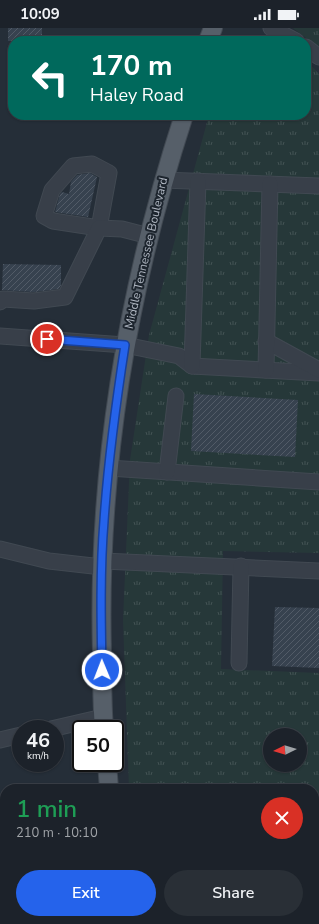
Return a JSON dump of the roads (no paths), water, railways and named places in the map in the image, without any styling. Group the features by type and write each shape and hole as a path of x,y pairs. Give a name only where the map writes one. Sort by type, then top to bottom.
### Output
{"main road":[{"name":"Middle Tennessee Boulevard","path":"104,720 101,607 104,521 109,468 125,345 163,180 182,120"},
{"path":"108,772 109,784"}],"street":[{"path":"271,28 286,36"},
{"path":"311,51 319,57"},
{"path":"0,302 3,300 34,301 65,297 99,228 108,173 92,164 73,166 52,190 44,216 53,221 99,228 122,229 149,236"},
{"path":"163,180 319,186"},
{"path":"192,366 198,181"},
{"path":"266,370 270,184"},
{"path":"0,336 125,345 179,356 192,366 319,371"},
{"path":"266,341 319,371"},
{"path":"167,472 176,396"},
{"path":"109,468 319,482"},
{"path":"0,549 49,560 102,564 241,566 319,571"},
{"path":"239,663 241,566"},
{"path":"0,740 12,737"}]}
